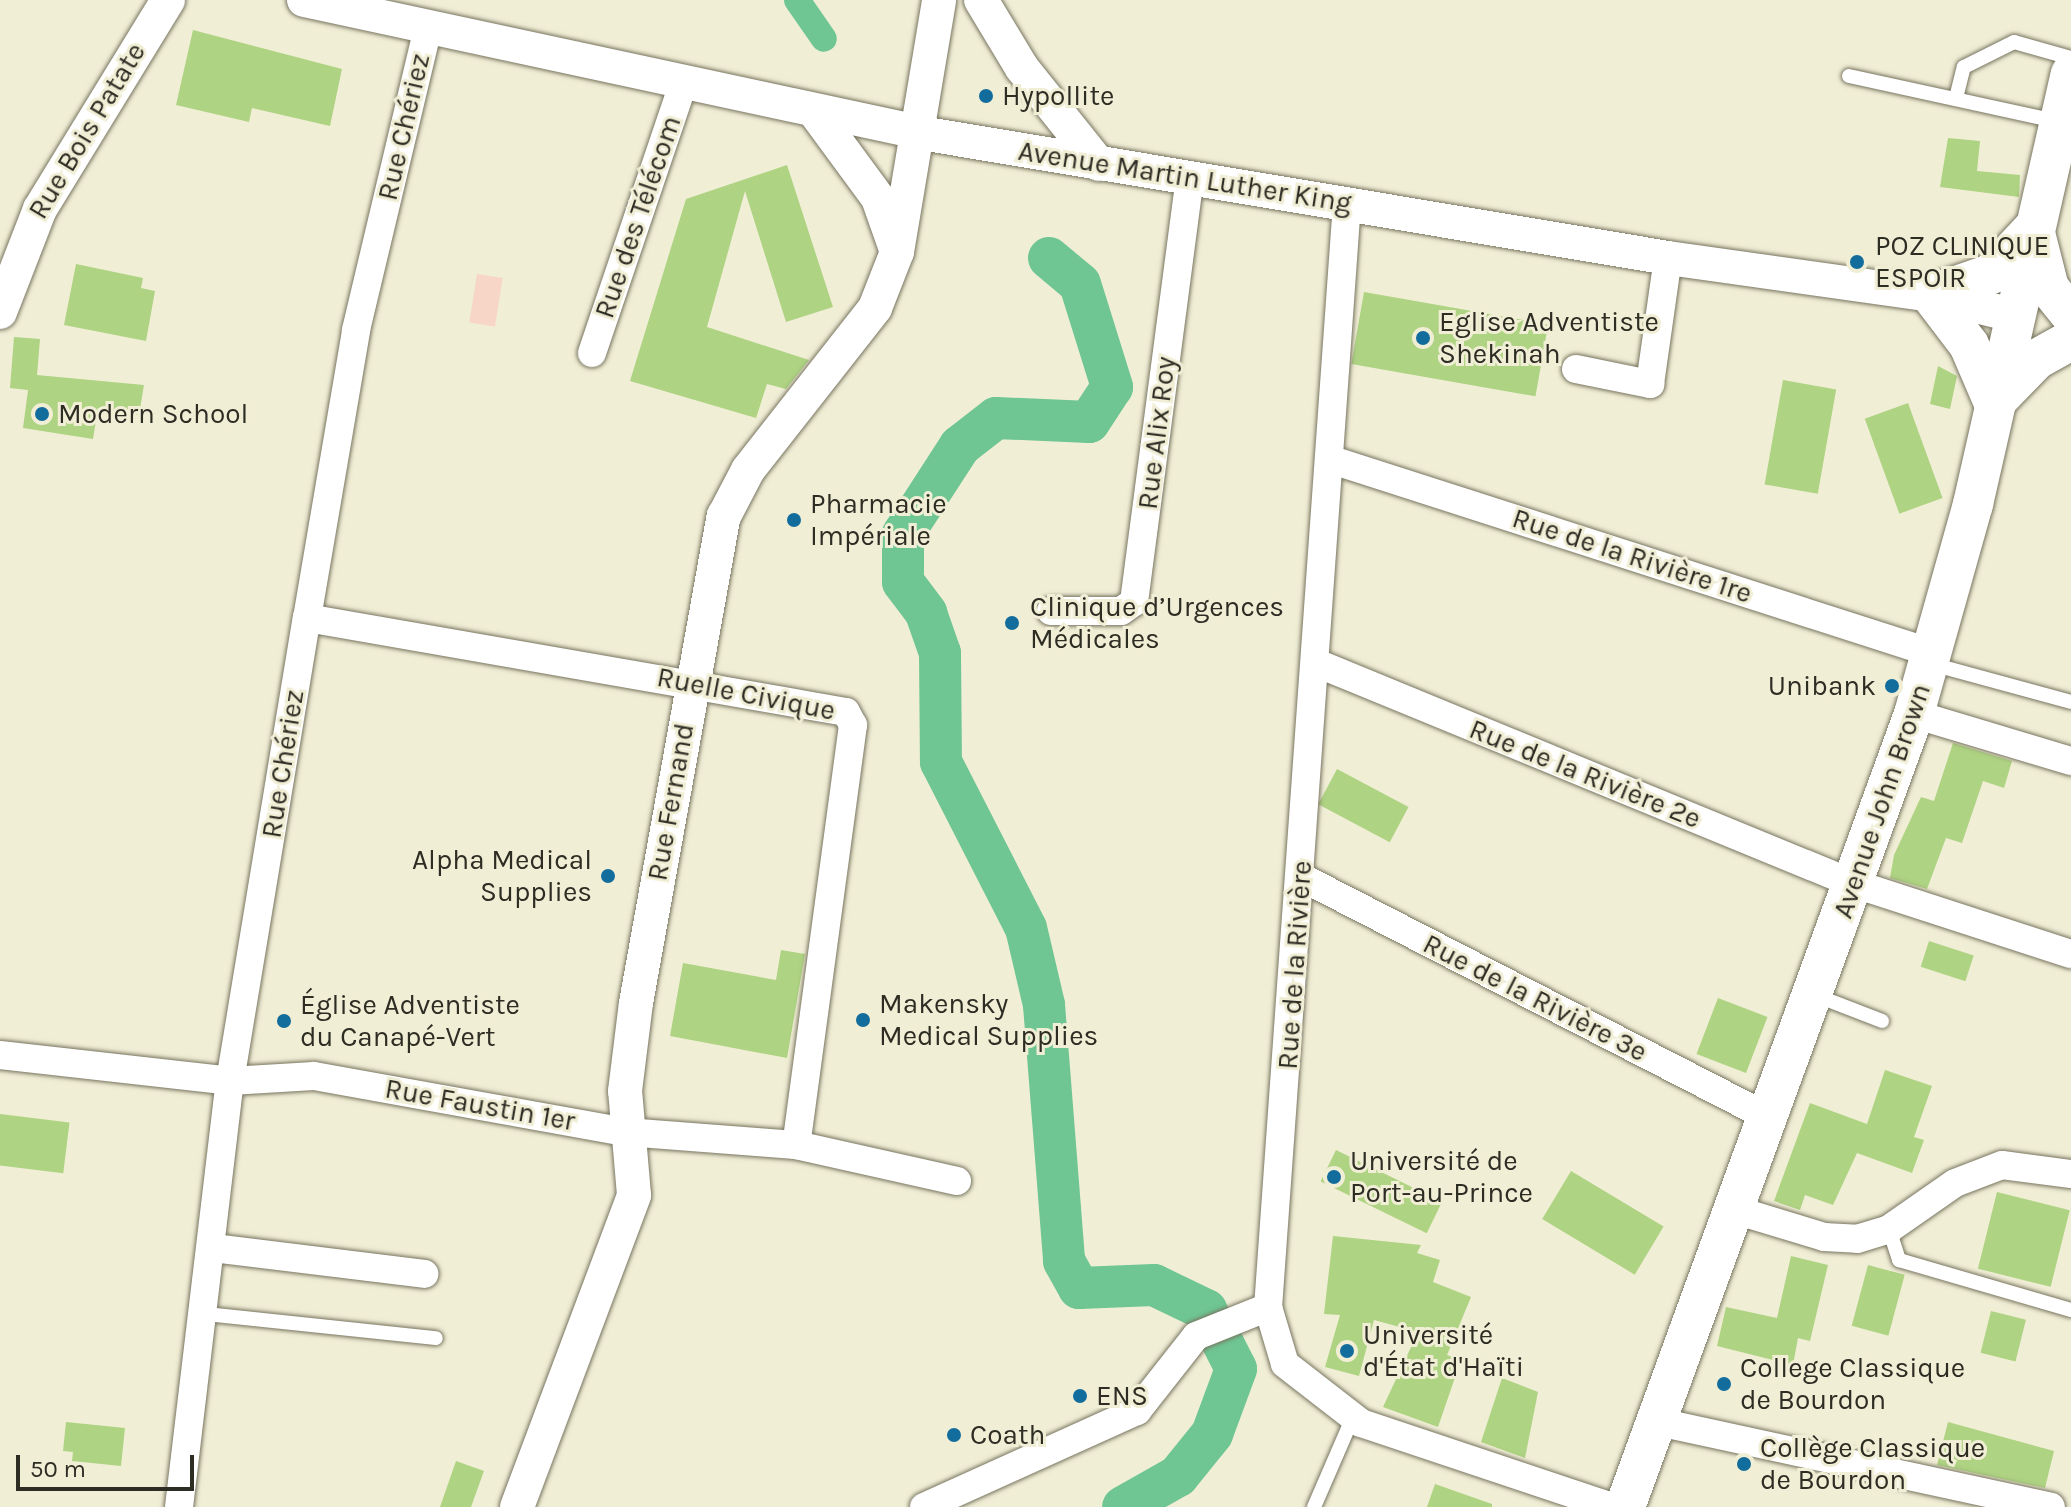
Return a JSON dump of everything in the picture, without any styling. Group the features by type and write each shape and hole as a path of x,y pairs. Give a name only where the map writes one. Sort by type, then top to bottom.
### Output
{"main road":[{"name":"Avenue John Brown","path":"1625,1507 1732,1209 1770,1118 1914,714 1931,658 1994,403 2071,74"},
{"path":"2035,227 1991,274 1931,295 1969,345 1994,403 2037,359 2071,340"},
{"path":"2035,227 2049,288 2071,315"},
{"name":"Avenue Martin Luther King","path":"2013,315 2071,327"}],"street":[{"name":"Rue Bois Patate","path":"0,312 40,209 168,0"},
{"name":"Avenue Martin Luther King","path":"304,0 342,4 428,27 919,132 1668,258 1931,295 2013,315"},
{"name":"Rue Fernand","path":"517,1507 634,1195 636,1163 626,1132 636,1003 691,681 724,516 748,470 875,308 897,252 939,0"},
{"path":"981,0 1022,68 1099,164"},
{"name":"Rue Chériez","path":"179,1507 206,1314 230,1081 307,618 356,330 428,27"},
{"name":"Rue des Télécom","path":"592,353 684,81"},
{"path":"814,111 878,198 897,252"},
{"name":"Rue Alix Roy","path":"1051,611 1121,611 1134,602 1190,178"},
{"name":"Rue de la Rivière","path":"1347,203 1319,664 1268,1307 1285,1364 1353,1417 1612,1507"},
{"path":"1576,369 1650,384 1668,258"},
{"name":"Rue de la Rivière 1re","path":"1332,460 1931,658"},
{"name":"Ruelle Civique","path":"307,618 691,681 846,712 853,725 796,1145"},
{"name":"Rue de la Rivière 2e","path":"1319,664 1852,883 2071,954"},
{"path":"1914,714 2071,761"},
{"name":"Rue de la Rivière 3e","path":"1301,877 1770,1118"},
{"name":"Rue Faustin 1er","path":"0,1055 230,1081 314,1076 626,1132 796,1145 957,1181"},
{"path":"1732,1209 1824,1237 1857,1239 1889,1229 1955,1183 2002,1165 2071,1174"},
{"path":"213,1248 424,1274"},
{"path":"924,1507 1137,1411 1196,1336 1224,1322 1268,1307"},
{"path":"1654,1421 2051,1507"}],"lane":[{"path":"1956,98 1964,67 2014,42 2071,58"},
{"path":"1849,76 2059,122"},
{"path":"1931,658 2071,702"},
{"path":"1814,995 1882,1021"},
{"path":"1889,1229 1899,1260 2071,1310"},
{"path":"206,1314 436,1338"},
{"path":"1314,1507 1353,1417"}],"shaded area":[{"path":"477,274 503,278 495,326 469,322"}],"building":[{"path":"193,30 342,69 330,126 252,108 249,122 176,105"},
{"path":"1948,138 1980,141 1977,171 2020,175 2019,197 1940,187"},
{"path":"787,165 833,307 786,322 745,191 707,327 809,360 786,389 767,384 756,418 630,381 686,199"},
{"path":"76,264 143,278 141,288 155,291 146,341 64,325"},
{"path":"1364,292 1548,324 1535,396 1351,364"},
{"path":"14,337 40,339 37,375 144,385 139,415 98,408 93,439 23,428 28,390 10,388"},
{"path":"1938,366 1957,376 1950,409 1930,404"},
{"path":"1783,380 1836,389 1818,494 1765,484"},
{"path":"1908,403 1943,498 1899,514 1865,419"},
{"path":"1953,743 2012,761 2004,788 1983,781 1962,843 1946,838 1927,889 1890,878 1894,855 1921,797 1934,801"},
{"path":"1337,769 1409,807 1390,842 1318,804"},
{"path":"1929,941 1974,956 1965,981 1921,967"},
{"path":"781,950 805,954 787,1058 670,1036 683,963 776,980"},
{"path":"1718,998 1767,1017 1746,1073 1696,1054"},
{"path":"1885,1070 1932,1086 1914,1137 1924,1140 1912,1173 1857,1153 1833,1205 1805,1195 1800,1210 1774,1201 1810,1103 1867,1124"},
{"path":"0,1114 69,1123 63,1173 0,1165"},
{"path":"1336,1150 1442,1202 1427,1233 1321,1181"},
{"path":"1571,1171 1664,1227 1635,1275 1542,1219"},
{"path":"1997,1192 2070,1210 2051,1287 1978,1269"},
{"path":"1333,1236 1421,1245 1417,1253 1440,1260 1433,1282 1471,1297 1447,1355 1461,1360 1438,1427 1383,1407 1418,1332 1374,1320 1359,1376 1325,1367 1340,1315 1324,1314"},
{"path":"1791,1256 1828,1265 1810,1341 1798,1338 1793,1365 1717,1346 1726,1307 1777,1318"},
{"path":"1868,1265 1905,1275 1888,1336 1852,1326"},
{"path":"1991,1311 2026,1320 2016,1361 1981,1353"},
{"path":"1502,1378 1538,1392 1525,1458 1481,1442"},
{"path":"66,1422 125,1428 121,1466 72,1461 73,1452 63,1451"},
{"path":"1948,1422 2054,1451 2045,1488 1937,1465"},
{"path":"456,1461 484,1471 471,1507 440,1507"},
{"path":"1435,1484 1492,1504 1492,1507 1427,1507"}],"waterway":[{"path":"797,0 824,39"},
{"path":"1049,258 1080,284 1112,387 1089,422 996,418 960,446 903,534 903,582 926,613 940,653 941,762 1026,928 1044,1005 1064,1261 1079,1288 1154,1285 1206,1310 1236,1369 1212,1434 1178,1476 1123,1507"}],"place":[{"name":"Hypollite","path":"986,96"},
{"name":"POZ CLINIQUE ESPOIR","path":"1857,262"},
{"name":"Eglise Adventiste Shekinah","path":"1423,338"},
{"name":"Modern School","path":"42,414"},
{"name":"Pharmacie Impériale","path":"794,520"},
{"name":"Clinique d’Urgences Médicales","path":"1012,623"},
{"name":"Unibank","path":"1892,686"},
{"name":"Alpha Medical Supplies","path":"608,876"},
{"name":"Makensky Medical Supplies","path":"863,1020"},
{"name":"Église Adventiste du Canapé-Vert","path":"284,1021"},
{"name":"Université de Port-au-Prince","path":"1334,1177"},
{"name":"Université d'État d'Haïti","path":"1347,1351"},
{"name":"College Classique de Bourdon","path":"1724,1384"},
{"name":"ENS","path":"1080,1396"},
{"name":"Coath","path":"954,1435"},
{"name":"Collège Classique de Bourdon","path":"1744,1464"}]}
